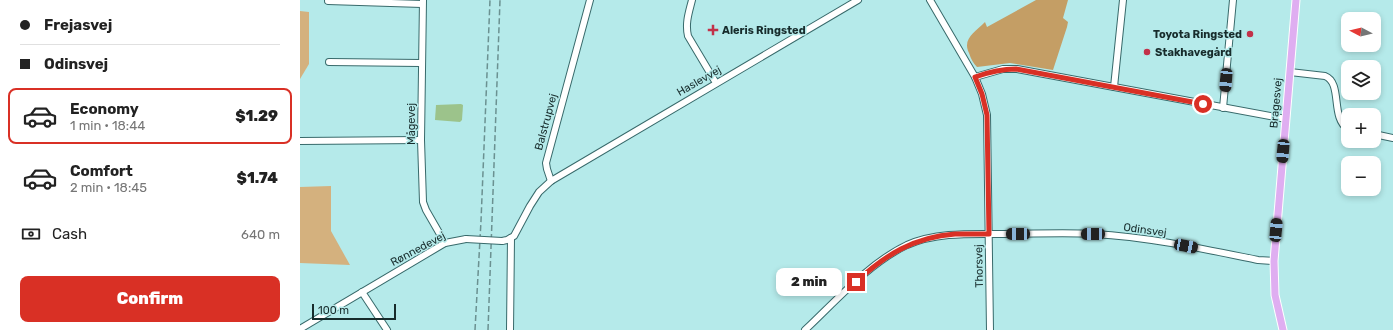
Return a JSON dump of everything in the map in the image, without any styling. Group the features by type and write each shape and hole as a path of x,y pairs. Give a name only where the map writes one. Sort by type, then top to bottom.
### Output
{"main road":[{"name":"Bragesvej","path":"1283,329 1275,294 1274,261 1296,0"}],"street":[{"name":"Balstrupvej","path":"551,180 546,163 590,0"},
{"path":"692,0 686,28 688,36 716,83"},
{"name":"Haslevvej","path":"551,180 858,0"},
{"name":"Thorsvej","path":"930,0 975,77 982,94 987,115 990,330"},
{"path":"1114,87 1123,0"},
{"path":"1223,108 1233,0"},
{"path":"328,1 423,2"},
{"name":"Mågevej","path":"423,2 421,63 423,202 445,243"},
{"path":"329,62 421,63"},
{"path":"975,77 998,70 1016,69 1286,119"},
{"path":"1290,72 1325,76 1330,78 1333,84 1341,123"},
{"path":"1381,135 1393,138"},
{"path":"300,141 421,140"},
{"path":"510,330 511,238 516,233 539,192 551,180"},
{"name":"Odinsvej","path":"805,330 870,269 889,255 902,248 928,238 954,234 1093,234 1148,239 1258,260 1274,261"},
{"name":"Rønnedevej","path":"300,329 445,243 466,239 502,241 511,238"},
{"path":"362,292 387,330"}],"shaded area":[{"path":"1036,0 1068,0 1063,18 1068,22 1067,27 1053,70 1010,63 977,67 971,59 967,48 968,40 971,36 985,22 987,27"},
{"path":"300,11 309,12 309,64 300,79"},
{"path":"436,105 463,105 462,120 460,122 435,120"},
{"path":"331,186 331,231 350,265 300,263 300,187"}],"railway":[{"path":"475,330 490,0"},
{"path":"488,330 500,0"}],"place":[{"name":"Aleris Ringsted","path":"713,30"},
{"name":"Toyota Ringsted","path":"1250,34"},
{"name":"Stakhavegård","path":"1147,52"}],"route":[{"path":"856,282 889,255 908,245 928,238 954,234 989,234 987,115 982,94 975,77 1003,69 1016,69 1203,104"}]}
